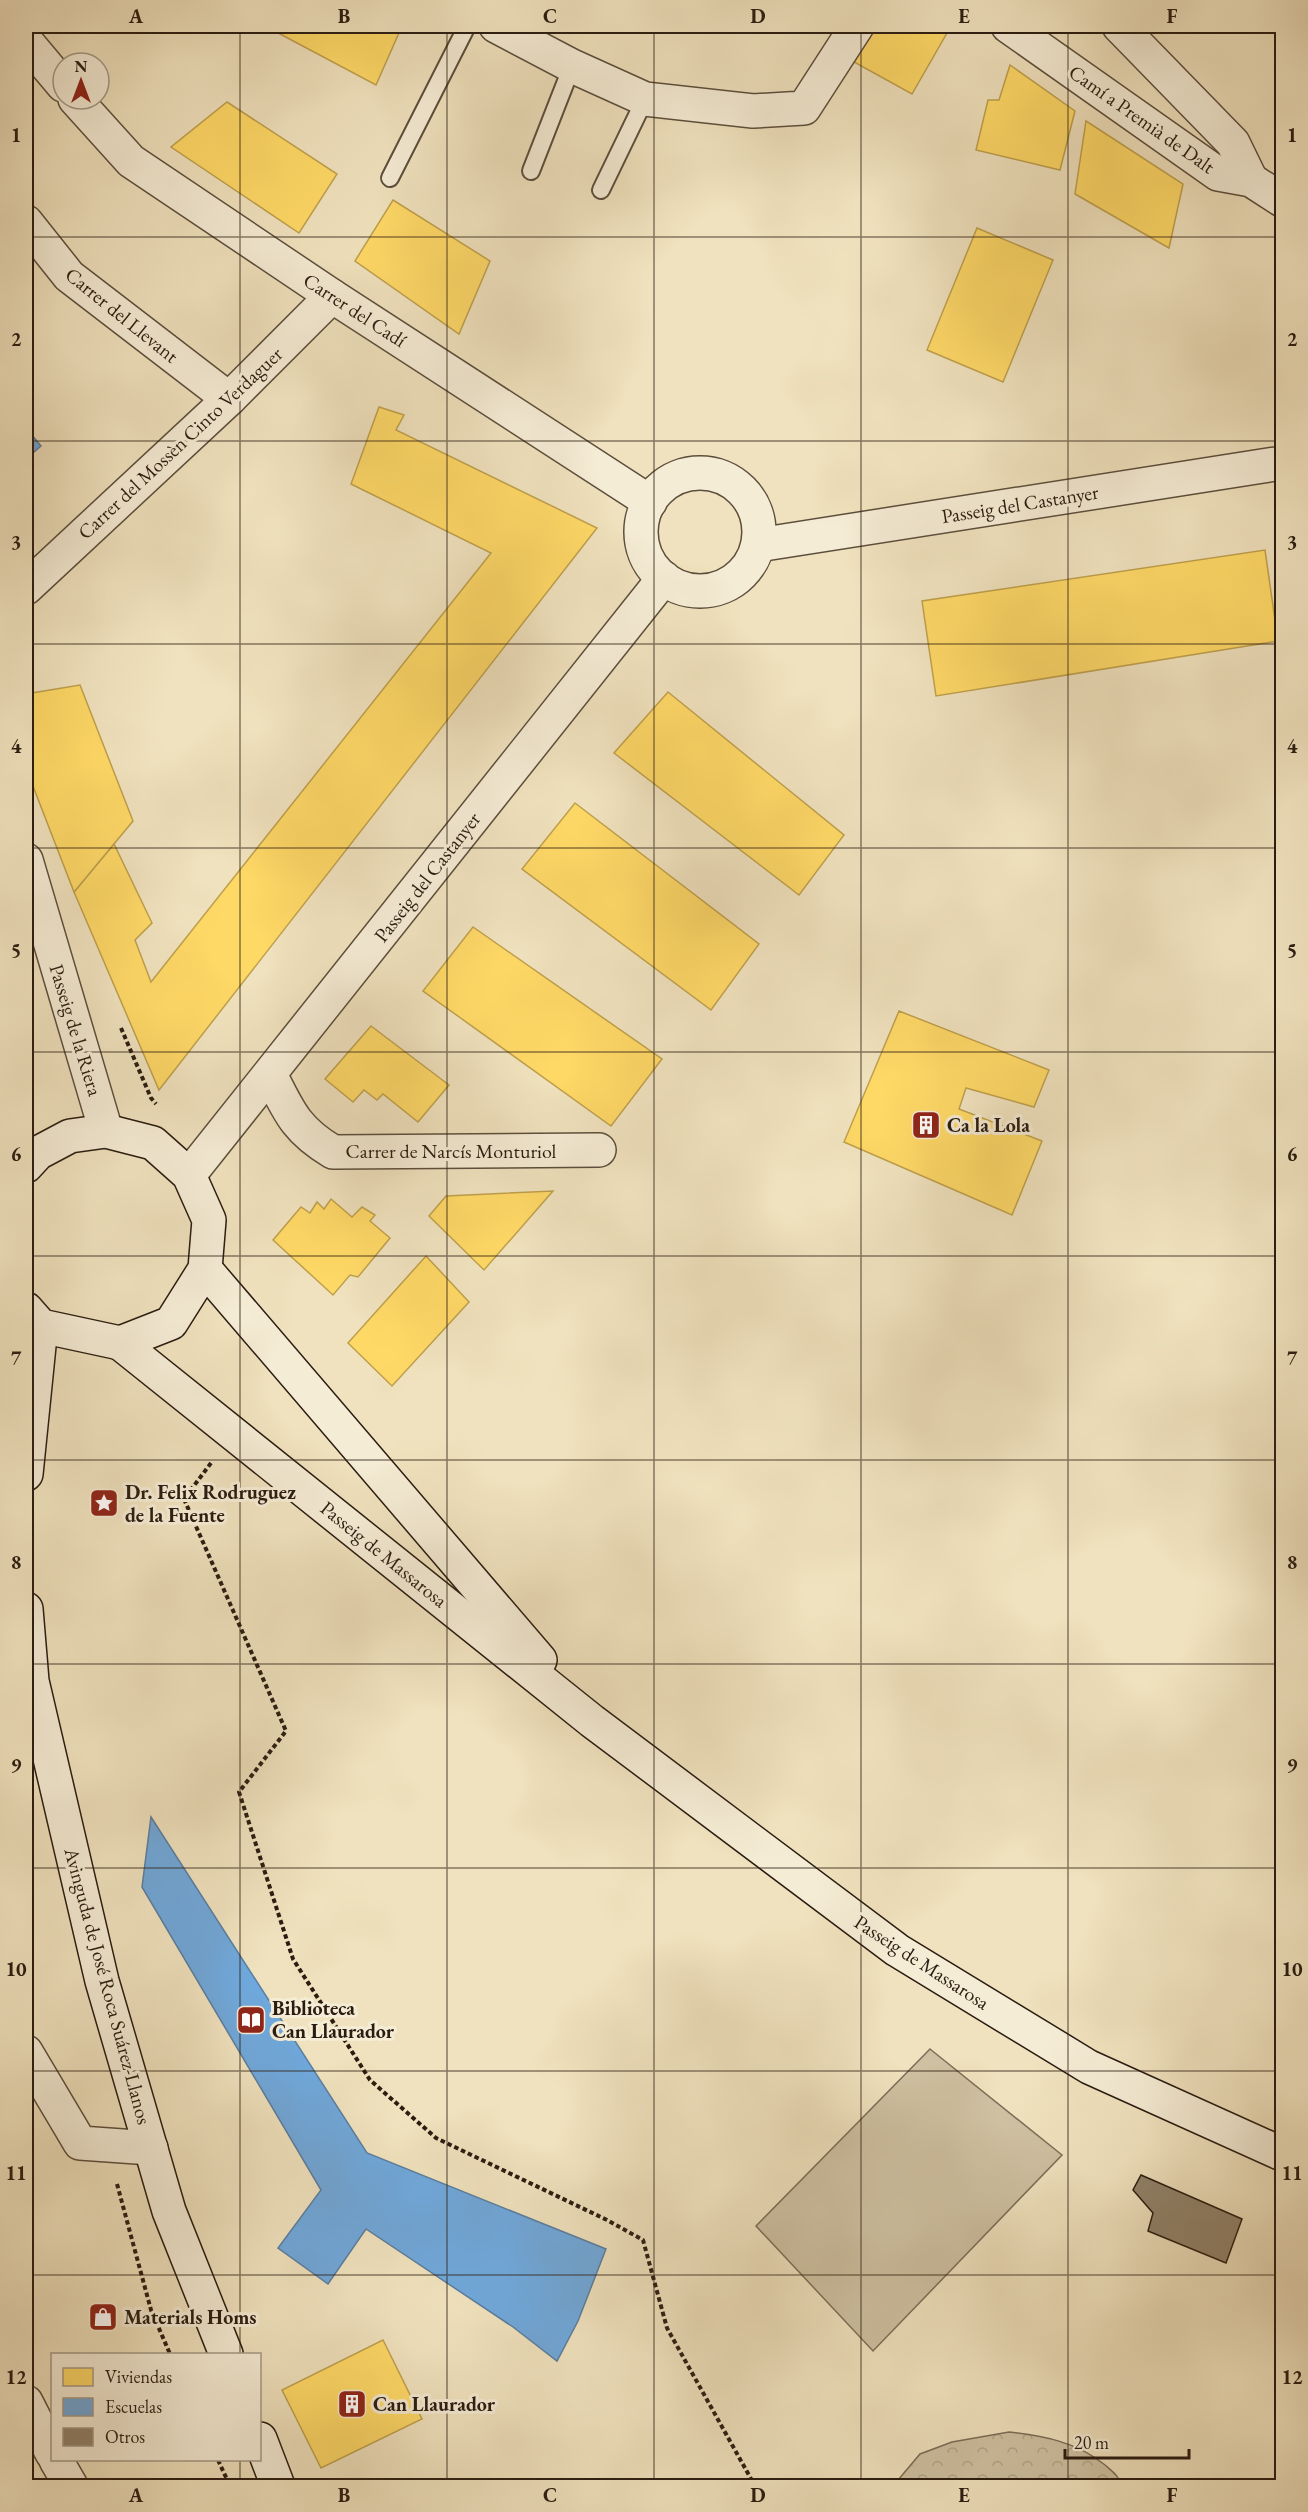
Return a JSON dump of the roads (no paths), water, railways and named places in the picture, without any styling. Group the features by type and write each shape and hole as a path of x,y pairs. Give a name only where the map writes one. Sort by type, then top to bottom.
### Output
{"street":[{"path":"496,26 572,66 645,99 753,111 804,108 856,26"},
{"name":"Camí a Premià de Dalt","path":"1008,26 1218,174 1251,180 1282,200"},
{"path":"1119,26 1233,143 1251,180"},
{"path":"26,41 51,71"},
{"name":"Carrer del Cadí","path":"86,111 131,161 332,296 650,502"},
{"name":"Carrer del Llevant","path":"26,222 69,276 229,399"},
{"name":"Carrer del Mossèn Cinto Verdaguer","path":"26,588 229,399 332,296"},
{"name":"Passeig del Castanyer","path":"758,545 1282,463"},
{"path":"709,474 722,477 745,493 753,505 759,531 758,545 754,557 740,575 720,588 696,591 685,589 664,578 654,568 642,543 643,522 650,502 669,482 682,477 709,474"},
{"name":"Passeig del Castanyer","path":"189,1175 664,578"},
{"name":"Passeig de la Riera","path":"26,860 106,1131"},
{"name":"Carrer de Narcís Monturiol","path":"270,1074 290,1114 312,1139 333,1152 599,1150"},
{"path":"26,1474 33,1317 120,1343 171,1323 206,1269 208,1220 189,1175 153,1143 106,1131 70,1136 30,1156"},
{"name":"Passeig de Massarosa","path":"206,1269 592,1721"},
{"name":"Passeig de Massarosa","path":"120,1343 592,1721 897,1950 1089,2067 1282,2154"},
{"name":"Avinguda de José Roca Suárez-Llanos","path":"26,1609 32,1681 102,1981 169,2211 225,2353"},
{"path":"26,2052 80,2143 151,2148"},
{"path":"26,2402 51,2451"},
{"path":"261,2442 278,2487"},
{"path":"57,2461 71,2487"}],"lane":[{"path":"390,178 467,26"},
{"path":"531,171 572,66"},
{"path":"601,190 645,99"}],"place":[{"name":"Ca la Lola","path":"926,1125"},
{"name":"Dr. Felix Rodruguez de la Fuente","path":"104,1503"},
{"name":"Biblioteca Can Llaurador","path":"251,2020"},
{"name":"Materials Homs","path":"103,2317"},
{"name":"Can Llaurador","path":"352,2404"}]}
